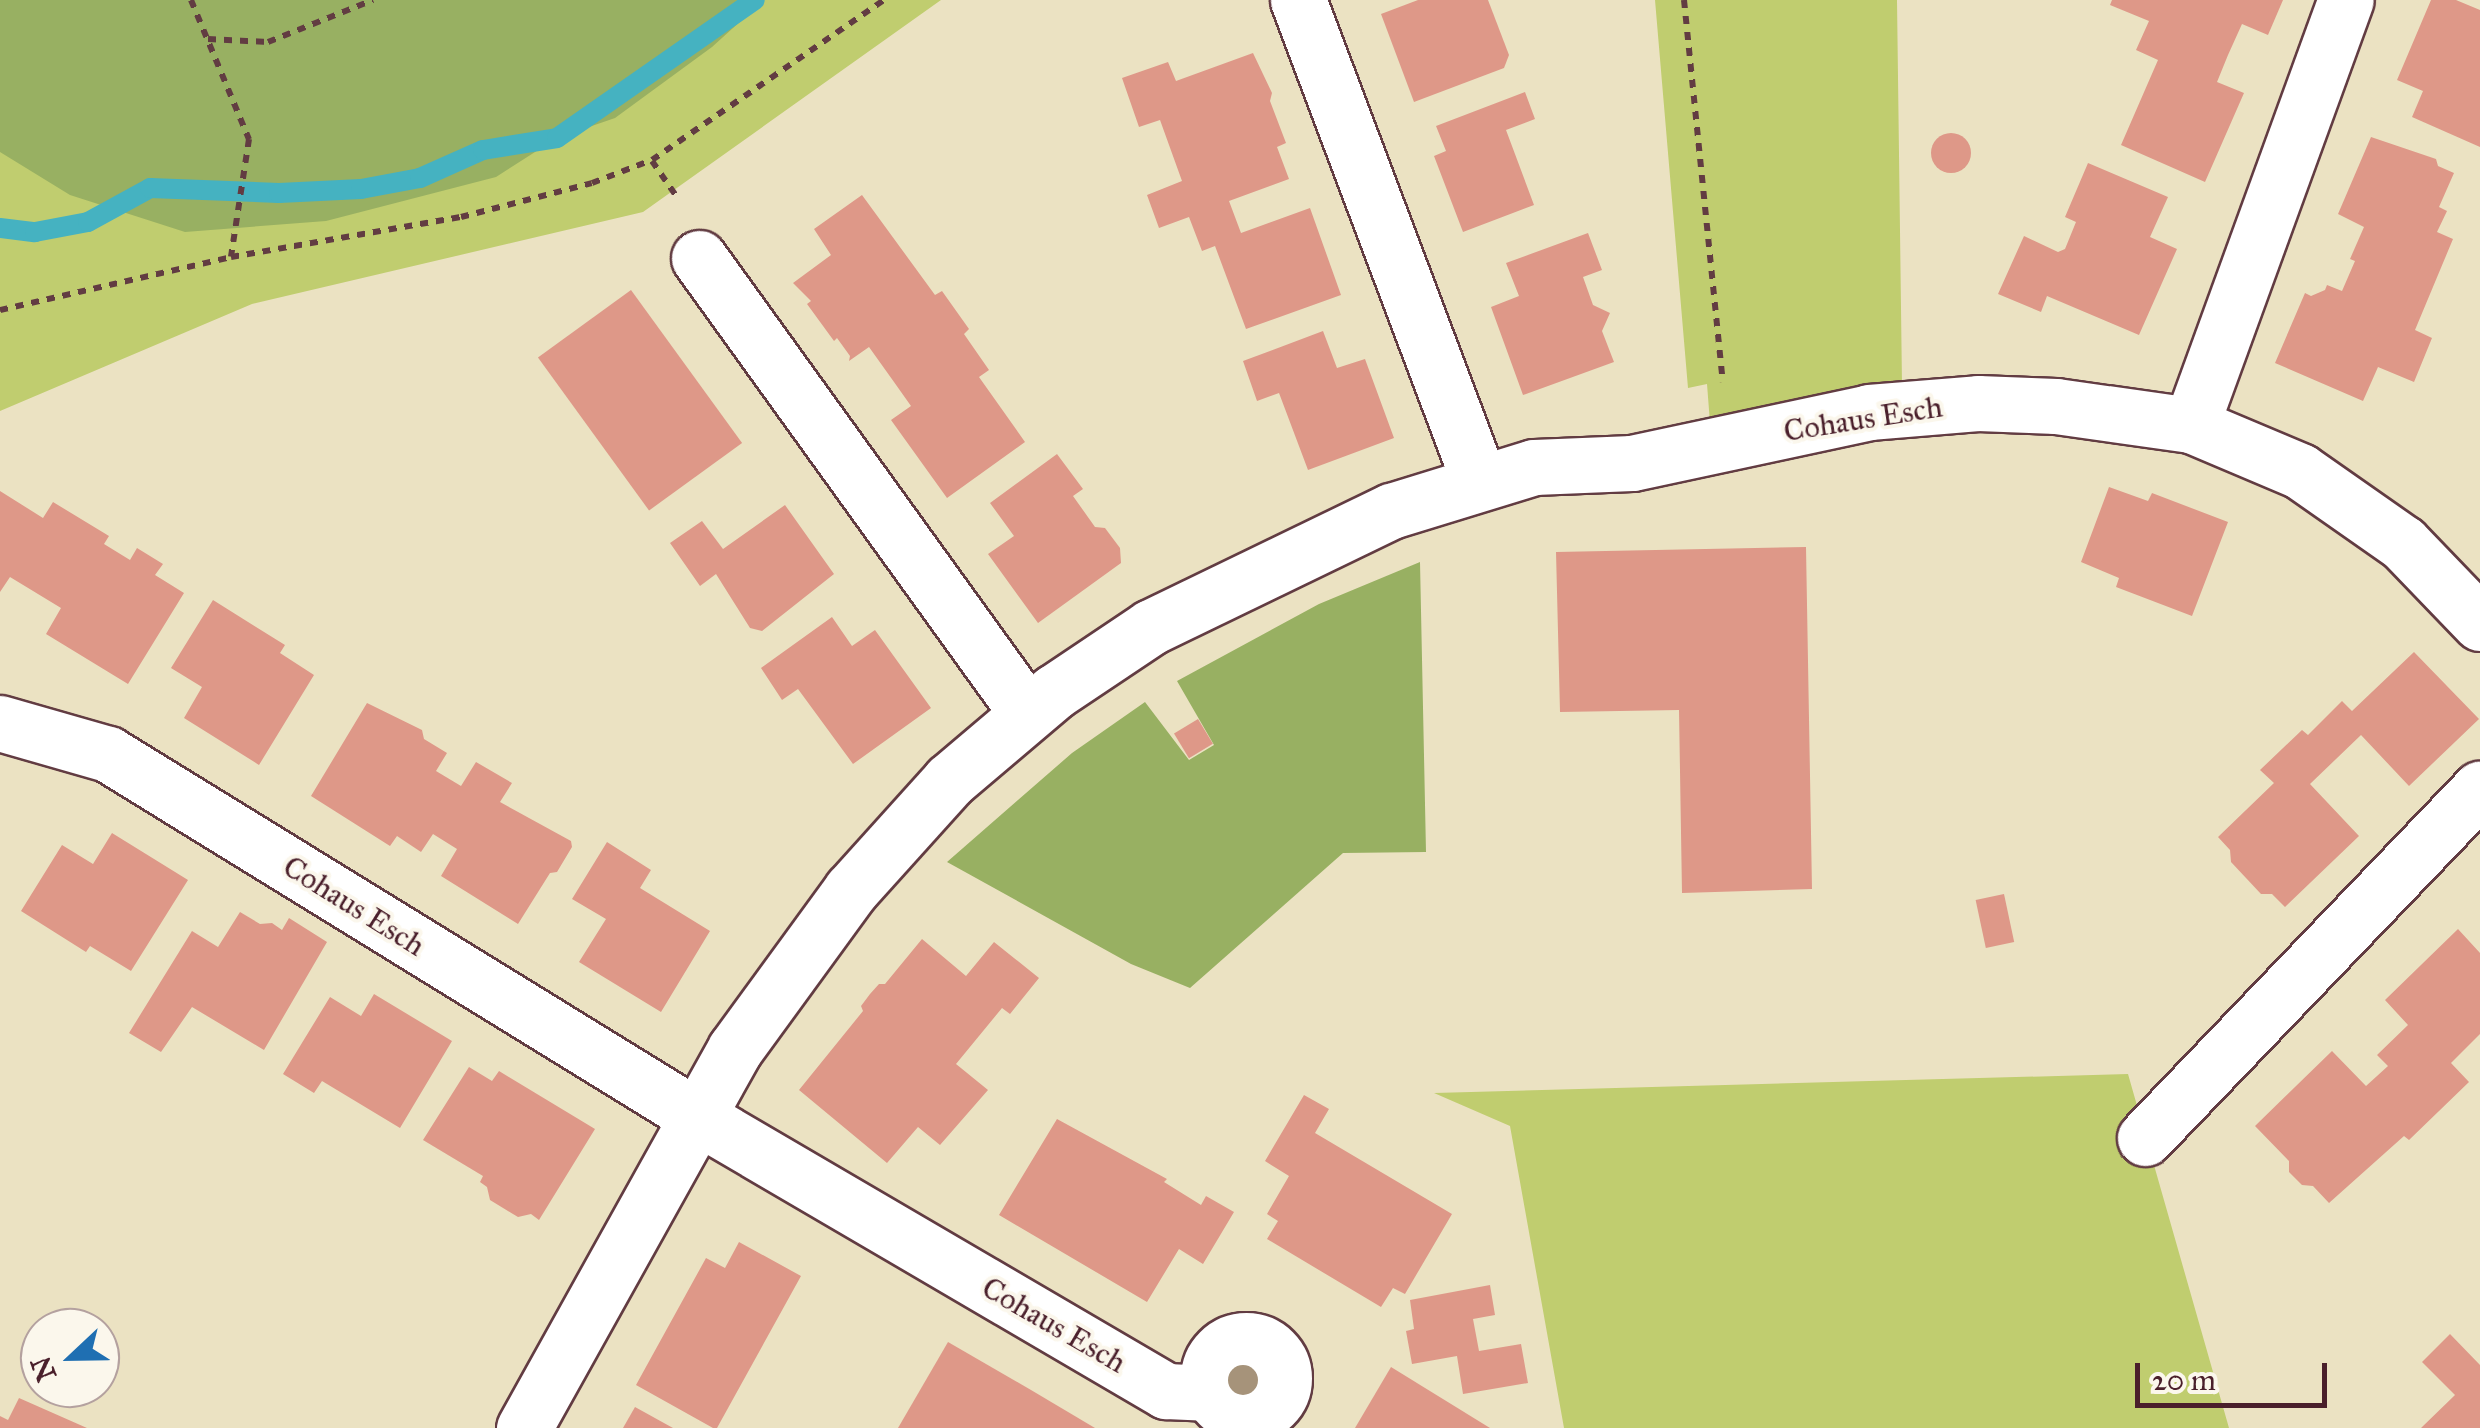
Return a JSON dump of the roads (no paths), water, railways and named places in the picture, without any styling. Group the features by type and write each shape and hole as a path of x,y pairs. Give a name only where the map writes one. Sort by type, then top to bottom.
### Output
{"street":[{"path":"1298,0 1480,483"},
{"path":"2190,425 2346,0"},
{"path":"700,258 1027,714"},
{"name":"Cohaus Esch","path":"524,1428 734,1048 851,890 949,781 1027,714 1152,627 1246,577 1391,510 1534,467 1632,463 1869,412 1978,403 2056,406 2190,425 2300,471 2403,543 2480,623"},
{"name":"Cohaus Esch","path":"0,723 108,754 696,1116 1166,1391 1212,1393"},
{"path":"2146,1138 2480,790"}],"waterway":[{"path":"0,228 35,232 88,222 150,188 279,193 361,189 420,178 483,150 557,138 755,0"}]}
